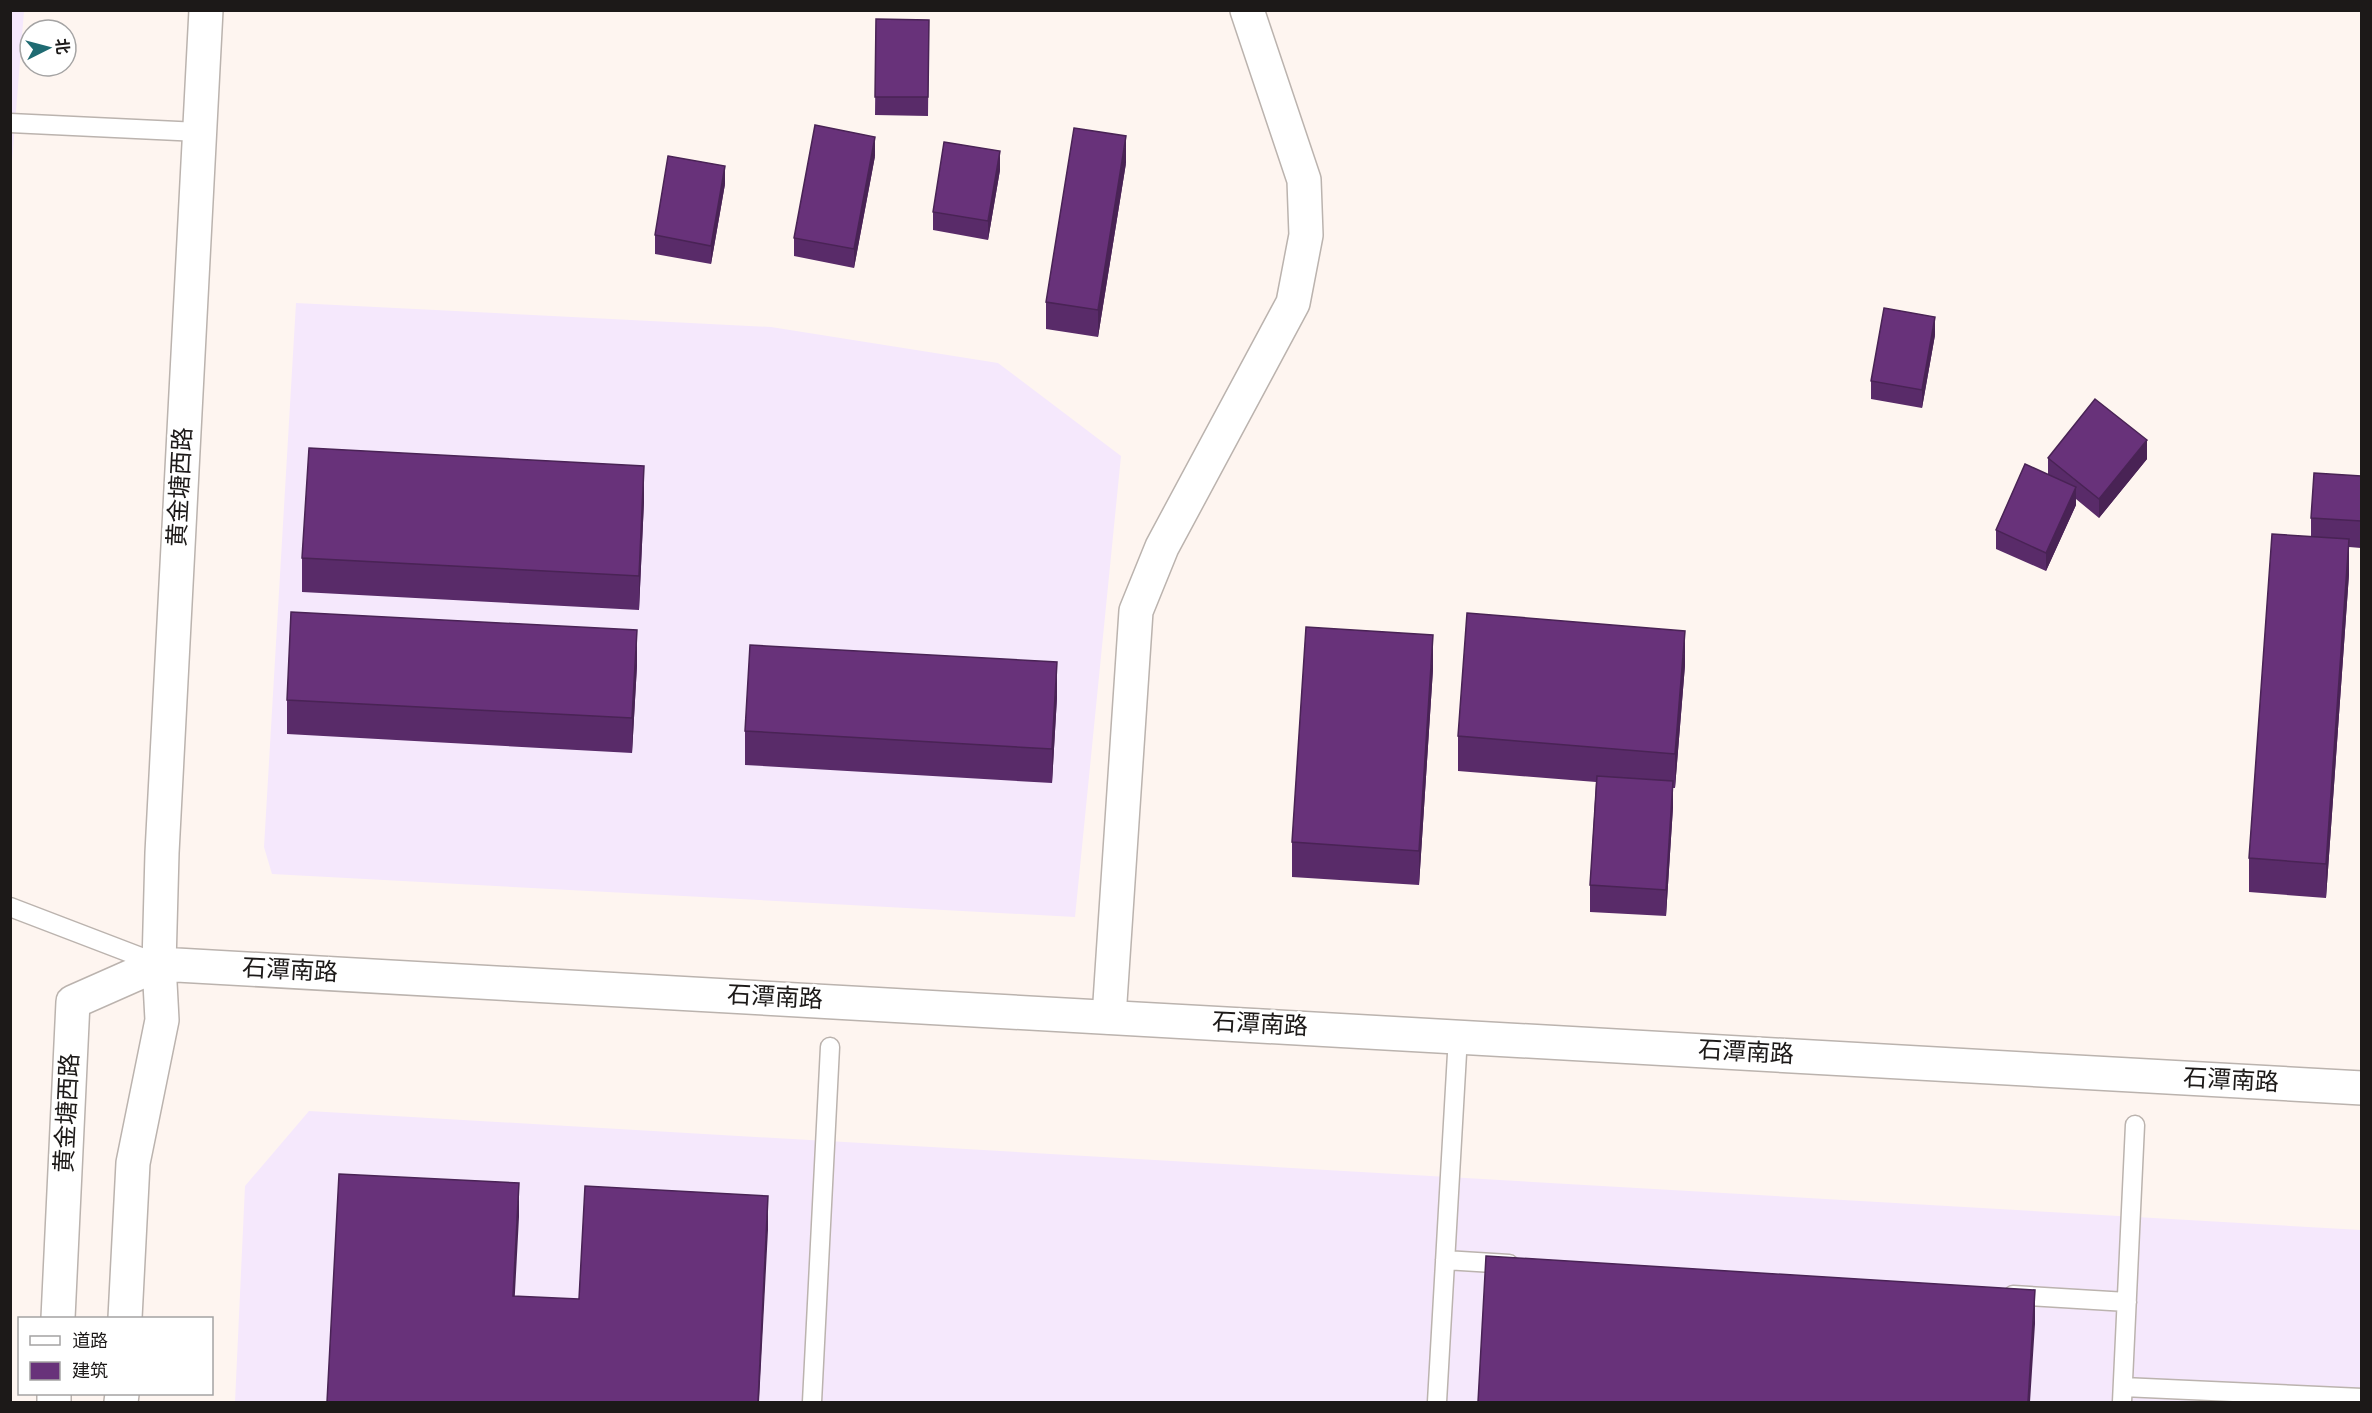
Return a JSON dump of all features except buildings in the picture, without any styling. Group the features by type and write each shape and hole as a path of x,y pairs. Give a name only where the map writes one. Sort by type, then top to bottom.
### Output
{"street":[{"name":"黄金塘西路","path":"125,1317 133,1162 162,1020 159,964 162,853 206,10"},
{"path":"1109,1017 1136,611 1162,546 1293,303 1306,235 1304,180 1247,10"},
{"name":"黄金塘西路","path":"58,1317 73,1002 159,964"},
{"name":"石潭南路","path":"159,964 2361,1088"}],"lane":[{"path":"10,123 200,132"},
{"path":"10,907 159,964"},
{"path":"1437,1402 1458,1036"},
{"path":"812,1402 830,1047"},
{"path":"2135,1125 2123,1395 2361,1398"},
{"path":"1445,1260 1529,1265"},
{"path":"1996,1294 2127,1302"}],"shaded area":[{"path":"11,11 24,11 23,18 18,18 19,78 11,174"},
{"path":"296,303 771,327 998,363 1121,456 1075,917 272,874 264,847"},
{"path":"309,1111 2361,1230 2361,1402 235,1402 245,1186"}]}
